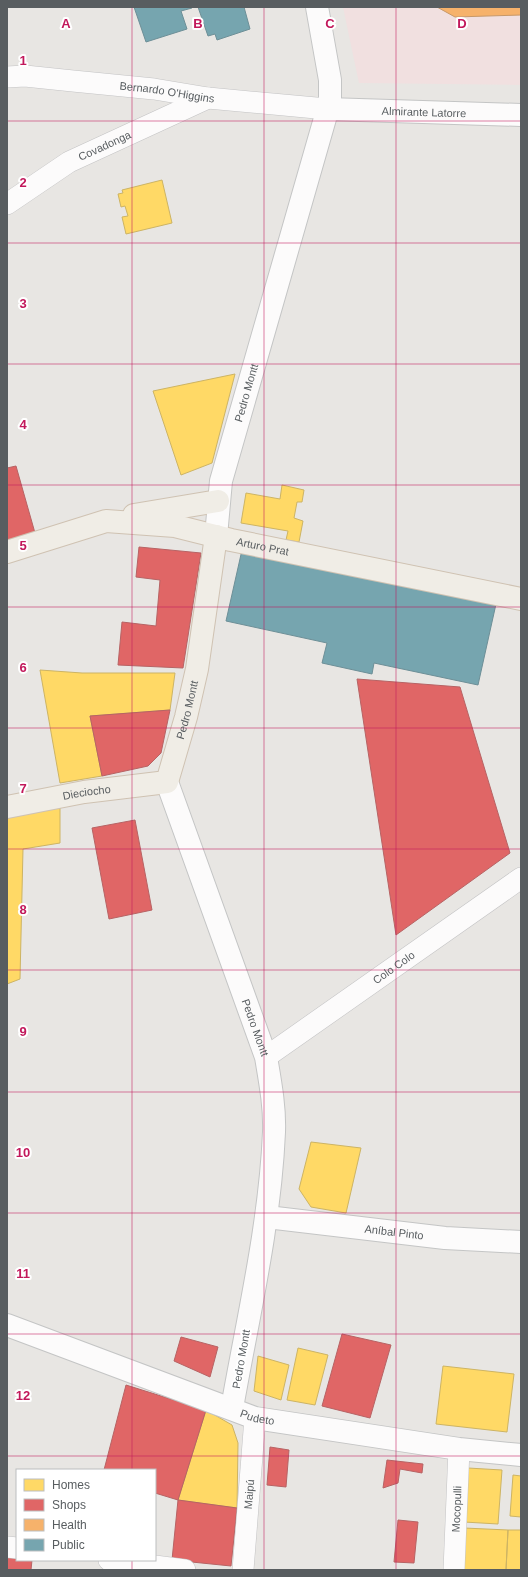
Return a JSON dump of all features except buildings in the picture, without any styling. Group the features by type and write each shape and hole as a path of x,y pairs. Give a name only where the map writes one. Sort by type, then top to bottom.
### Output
{"main road":[{"path":"106,521 218,501"},
{"name":"Arturo Prat","path":"7,552 106,521 174,526 521,599"},
{"name":"Pedro Montt","path":"167,782 186,717 197,669 216,536"},
{"name":"Dieciocho","path":"7,807 84,792 167,782"}],"street":[{"name":"Pedro Montt","path":"216,536 218,501 224,474 330,101 330,80 317,7"},
{"name":"Bernardo O'Higgins","path":"7,77 25,76 154,89 208,98 327,109"},
{"name":"Covadonga","path":"7,204 69,162 208,98"},
{"name":"Almirante Latorre","path":"327,109 521,115"},
{"name":"Pedro Montt","path":"167,782 266,1057 274,1131 267,1217 232,1408"},
{"name":"Colo Colo","path":"266,1057 521,878"},
{"name":"Aníbal Pinto","path":"267,1217 445,1238 521,1242"},
{"name":"Pudeto","path":"7,1325 256,1418 459,1449 521,1455"},
{"name":"Maipú","path":"244,1570 256,1418"},
{"name":"Mocopulli","path":"454,1570 459,1449"},
{"path":"117,1561 185,1570"}],"shaded area":[{"path":"343,7 521,7 521,85 359,83"}]}
